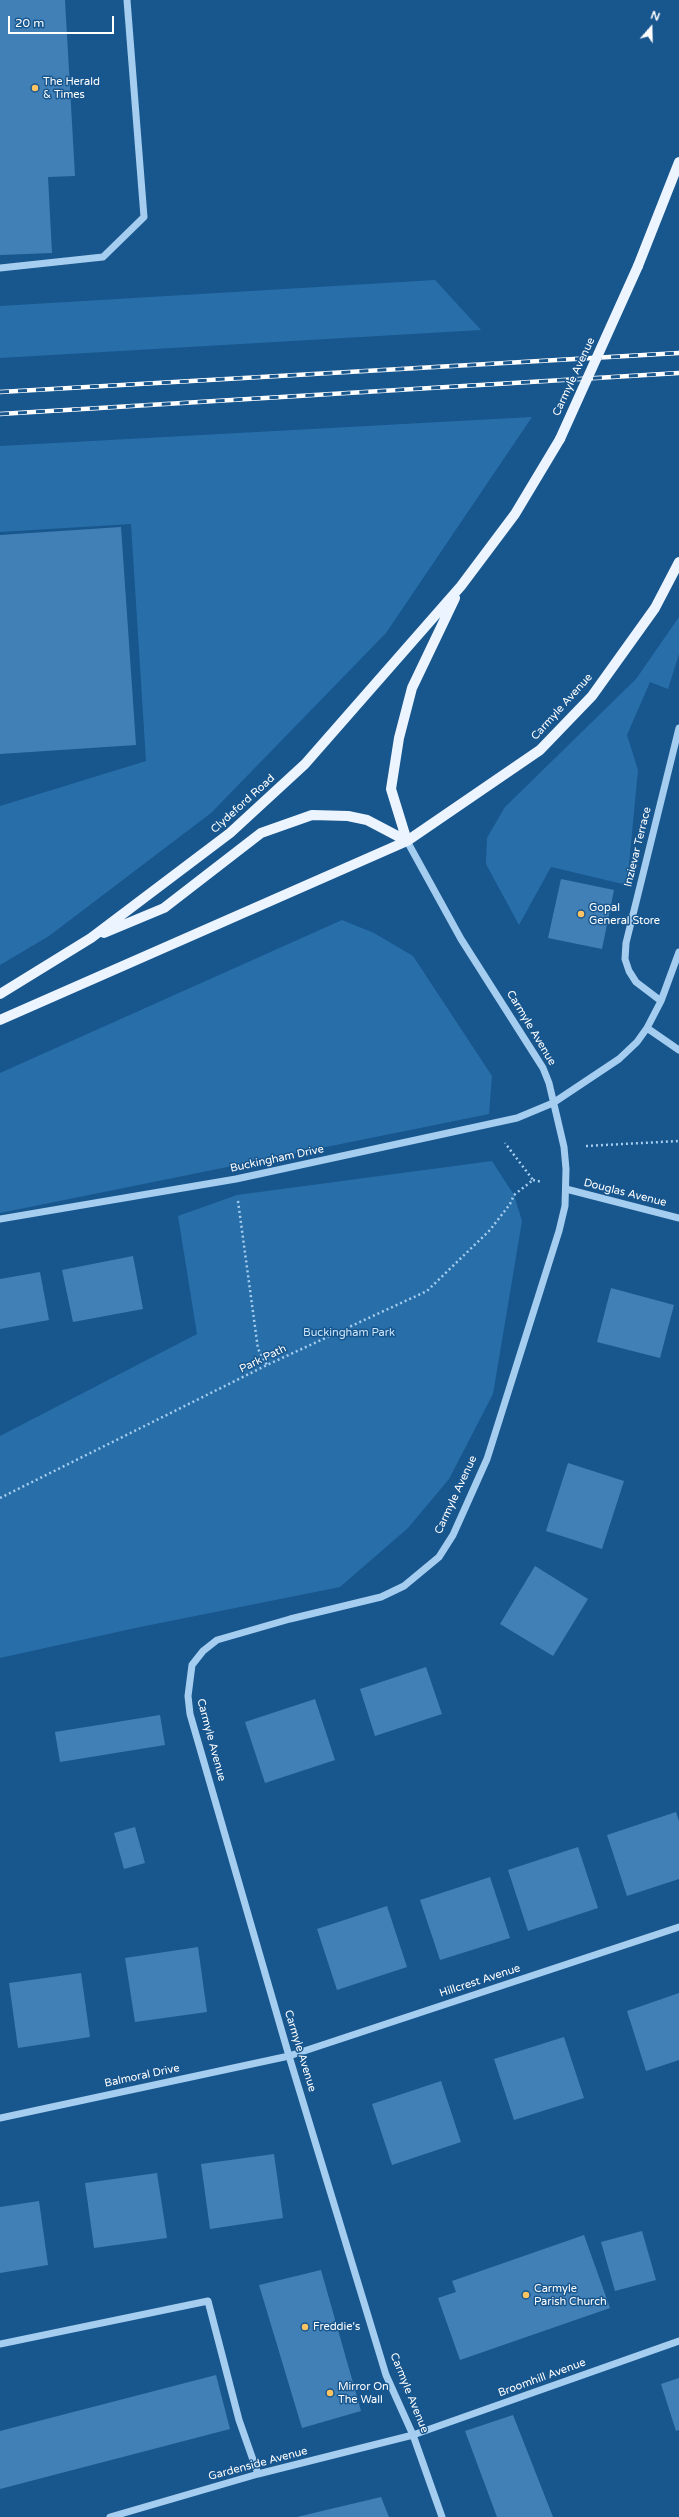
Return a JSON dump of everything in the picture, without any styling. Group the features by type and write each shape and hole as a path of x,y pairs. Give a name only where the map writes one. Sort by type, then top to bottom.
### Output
{"main road":[{"name":"Carmyle Avenue","path":"461,586 515,514 560,439 638,266 679,162"},
{"name":"Carmyle Avenue","path":"407,841 545,744 592,696 655,608 679,562"},
{"path":"407,841 391,789 399,738 412,688 461,586"},
{"name":"Clydeford Road","path":"0,994 91,938 230,833 305,764 461,586"},
{"path":"91,938 164,908 261,833 312,815 348,816 367,820 407,841"},
{"path":"0,1020 407,841"}],"street":[{"path":"0,268 103,257 144,217 127,0"},
{"name":"Inzievar Terrace","path":"661,1001 636,982 629,971 625,958 626,943 679,728"},
{"name":"Carmyle Avenue","path":"407,841 461,939 543,1068 564,1147 566,1189 559,1231 487,1458 453,1535 439,1556 404,1586 381,1597 290,1619 217,1640 203,1651 192,1665 188,1681 190,1714 289,2056 386,2374 413,2435 442,2517"},
{"path":"661,1001 679,952"},
{"name":"Buckingham Drive","path":"0,1219 236,1179 516,1118 553,1103 620,1059 637,1042 648,1028 661,1001"},
{"path":"648,1028 679,1050"},
{"name":"Douglas Avenue","path":"566,1189 679,1218"},
{"name":"Hillcrest Avenue","path":"289,2056 679,1927"},
{"name":"Balmoral Drive","path":"0,2118 289,2056"},
{"path":"0,2344 208,2301 239,2420 258,2474"},
{"name":"Broomhill Avenue","path":"413,2435 679,2341"},
{"name":"Gardenside Avenue","path":"110,2517 258,2474 413,2435"}],"path":[{"name":"Park Path","path":"0,1498 267,1365 427,1291 490,1230 510,1204 514,1195 533,1180 489,1125"},
{"path":"564,1147 679,1142"},
{"path":"236,1179 258,1350 267,1365"}],"green space":[{"path":"435,280 481,330 0,358 0,306"},
{"path":"532,417 386,633 211,813 49,936 0,965 0,806 146,761 131,524 0,532 0,446"},
{"path":"679,617 679,654 668,689 650,682 627,735 638,770 627,885 551,867 519,925 486,864 487,838 505,807 636,679"},
{"path":"342,920 374,933 413,956 492,1076 489,1114 0,1213 0,1073"},
{"name":"Buckingham Park","path":"492,1161 514,1195 522,1221 493,1394 449,1479 408,1528 340,1587 140,1627 0,1658 0,1436 197,1334 178,1216 237,1195"}],"building":[{"name":"The Herald & Times","path":"0,0 65,0 75,176 48,177 52,253 0,255"},
{"path":"121,527 136,745 0,754 0,535"},
{"name":"Gopal General Store","path":"561,879 614,890 602,949 548,938"},
{"path":"133,1256 143,1309 73,1322 62,1270"},
{"path":"40,1272 49,1320 0,1329 0,1279"},
{"path":"611,1288 674,1305 660,1358 597,1342"},
{"path":"568,1463 624,1481 602,1549 546,1531"},
{"path":"535,1566 588,1599 553,1656 500,1624"},
{"path":"426,1667 442,1714 375,1736 360,1689"},
{"path":"315,1699 335,1760 265,1783 245,1722"},
{"path":"160,1715 165,1745 60,1762 55,1732"},
{"path":"676,1812 679,1821 679,1879 627,1896 607,1835"},
{"path":"135,1827 145,1863 124,1869 114,1833"},
{"path":"578,1847 598,1908 528,1931 508,1870"},
{"path":"490,1877 510,1938 440,1960 420,1900"},
{"path":"387,1906 407,1967 337,1990 317,1929"},
{"path":"198,1947 207,2012 135,2022 125,1958"},
{"path":"81,1973 90,2037 18,2048 9,1983"},
{"path":"679,1993 679,2060 646,2071 627,2011"},
{"path":"564,2037 584,2098 514,2120 494,2059"},
{"path":"441,2081 461,2142 392,2165 372,2104"},
{"path":"274,2154 283,2218 210,2229 201,2164"},
{"path":"157,2173 167,2238 94,2248 85,2183"},
{"path":"39,2201 48,2265 0,2273 0,2207"},
{"path":"642,2231 656,2280 615,2291 601,2242"},
{"name":"Carmyle Parish Church","path":"584,2235 610,2308 460,2360 438,2298 456,2292 452,2281"},
{"path":"321,2270 361,2411 302,2428 259,2285"},
{"path":"216,2375 230,2429 0,2489 0,2431"},
{"path":"679,2378 679,2430 676,2431 661,2384"},
{"path":"513,2415 553,2517 497,2517 465,2431"},
{"path":"381,2497 389,2517 297,2517 301,2516"}],"railway":[{"path":"0,392 679,353"},
{"path":"0,414 679,373"}],"place":[{"name":"The Herald & Times","path":"35,88"},
{"name":"Gopal General Store","path":"581,914"},
{"name":"Carmyle Parish Church","path":"526,2295"},
{"name":"Freddie's","path":"305,2327"},
{"name":"Mirror On The Wall","path":"330,2393"}]}
